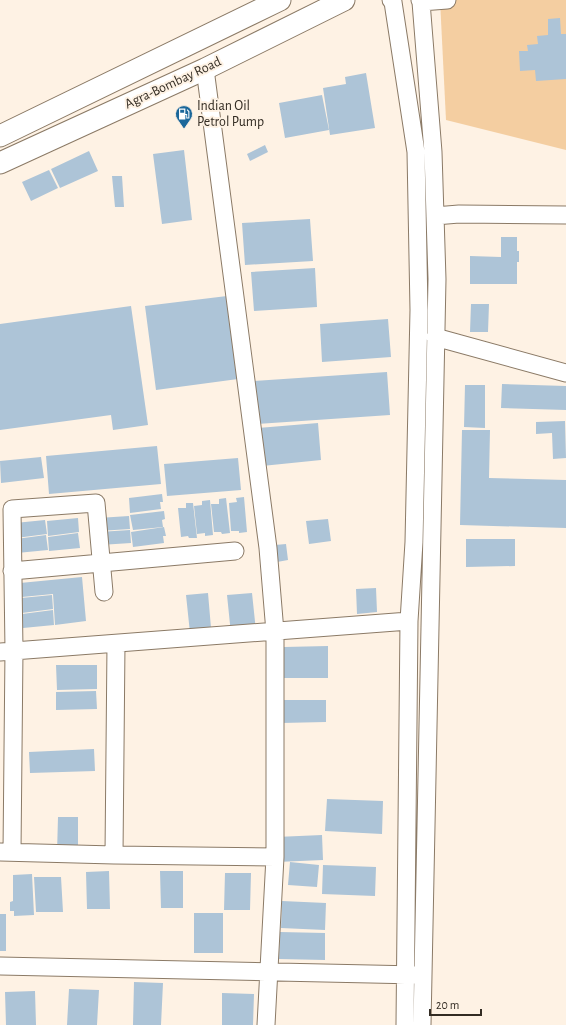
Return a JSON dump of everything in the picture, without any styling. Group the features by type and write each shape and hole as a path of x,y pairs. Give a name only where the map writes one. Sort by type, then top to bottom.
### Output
{"main road":[{"name":"Agra-Bombay Road","path":"0,136 280,0"},
{"name":"Agra-Bombay Road","path":"0,163 205,69 344,0"}],"street":[{"path":"391,0 393,2 416,152 419,310 414,542 409,621 405,1025"},
{"path":"422,1025 437,279 433,152 420,1 447,0"},
{"path":"205,69 268,548 275,632 275,857 266,1025"},
{"path":"435,216 459,214 566,215"},
{"path":"435,337 566,373"},
{"path":"104,592 96,503 12,509 12,571 7,651 6,852 275,857"},
{"path":"12,571 235,551"},
{"path":"7,651 409,621"},
{"path":"114,855 116,644"},
{"path":"0,966 423,976"}],"shaded area":[{"path":"440,0 566,0 566,150 446,120"}],"building":[{"path":"560,18 561,34 566,34 566,79 536,81 535,70 520,71 519,51 528,51 527,45 538,44 537,36 548,35 548,19"},
{"path":"366,73 375,128 330,135 323,88 346,84 345,77"},
{"path":"322,95 329,130 285,138 279,103"},
{"path":"265,145 268,152 250,161 247,154"},
{"path":"184,150 192,220 162,224 153,154"},
{"path":"89,151 98,171 60,188 51,169"},
{"path":"49,170 58,188 31,201 22,182"},
{"path":"112,176 122,176 124,207 115,207"},
{"path":"310,219 313,261 245,265 242,223"},
{"path":"501,237 517,237 519,262 517,262 517,284 470,284 470,256 501,257"},
{"path":"315,268 317,307 254,311 251,272"},
{"path":"227,296 238,379 156,390 145,306"},
{"path":"471,304 489,304 488,332 470,332"},
{"path":"131,306 148,425 113,430 111,415 0,430 0,324"},
{"path":"388,319 391,357 322,362 320,324"},
{"path":"387,372 390,415 257,424 254,381"},
{"path":"502,384 566,386 566,410 501,408"},
{"path":"465,385 485,385 485,428 464,427"},
{"path":"565,421 566,458 553,459 552,433 536,434 536,422"},
{"path":"318,423 321,460 262,466 258,428"},
{"path":"462,430 490,430 489,478 566,480 566,528 460,525"},
{"path":"157,446 161,484 49,494 46,456"},
{"path":"41,457 44,478 1,483 0,461"},
{"path":"238,458 241,490 167,496 164,464"},
{"path":"162,494 163,502 160,502 161,509 130,513 129,498"},
{"path":"244,497 247,532 239,533 239,531 231,531 229,503 237,502 236,498"},
{"path":"226,498 230,533 222,534 221,532 214,532 211,504 219,504 219,499"},
{"path":"210,500 213,535 205,536 205,533 197,534 194,506 202,505 202,501"},
{"path":"186,503 193,503 197,538 189,538 188,536 181,537 178,508 186,508"},
{"path":"164,511 165,519 162,520 163,527 133,530 130,515"},
{"path":"129,516 130,529 99,531 98,518"},
{"path":"78,518 79,532 48,536 47,521"},
{"path":"328,519 331,541 309,544 306,521"},
{"path":"45,520 47,534 16,538 15,523"},
{"path":"164,527 166,536 163,536 164,543 133,547 131,532"},
{"path":"130,530 131,543 100,545 99,532"},
{"path":"78,533 80,548 49,551 48,537"},
{"path":"46,535 48,550 17,553 16,539"},
{"path":"466,539 515,539 515,566 466,567"},
{"path":"286,544 288,560 277,562 275,545"},
{"path":"82,577 86,621 55,625 53,594 22,597 20,583"},
{"path":"376,588 377,612 357,614 356,589"},
{"path":"208,593 211,628 190,633 186,595"},
{"path":"252,593 256,631 231,634 227,595"},
{"path":"52,595 53,609 22,613 21,598"},
{"path":"53,610 54,625 23,628 22,614"},
{"path":"328,646 328,678 284,678 284,647"},
{"path":"56,665 97,665 97,689 57,690"},
{"path":"96,691 97,709 56,710 56,692"},
{"path":"281,700 326,700 326,722 281,723"},
{"path":"94,749 95,771 30,773 29,752"},
{"path":"327,799 383,801 382,834 325,831"},
{"path":"58,817 78,817 78,853 57,853"},
{"path":"322,835 323,860 277,862 276,837"},
{"path":"290,862 319,865 317,887 288,885"},
{"path":"323,865 376,867 375,896 322,894"},
{"path":"109,871 110,909 87,909 86,872"},
{"path":"160,871 183,871 183,908 161,908"},
{"path":"225,873 251,873 250,910 224,910"},
{"path":"32,874 34,915 14,916 14,911 10,911 10,902 13,901 13,875"},
{"path":"34,877 61,877 63,912 36,912"},
{"path":"282,901 326,903 325,930 281,928"},
{"path":"194,913 223,913 223,953 194,953"},
{"path":"0,914 6,914 6,951 0,951"},
{"path":"280,932 325,933 325,960 279,959"},
{"path":"134,982 163,983 161,1025 133,1025"},
{"path":"69,989 99,990 97,1025 67,1025"},
{"path":"35,991 36,1025 6,1025 5,992"},
{"path":"222,993 254,994 253,1025 222,1025"}],"place":[{"name":"Indian Oil Petrol Pump","path":"184,129"}]}
